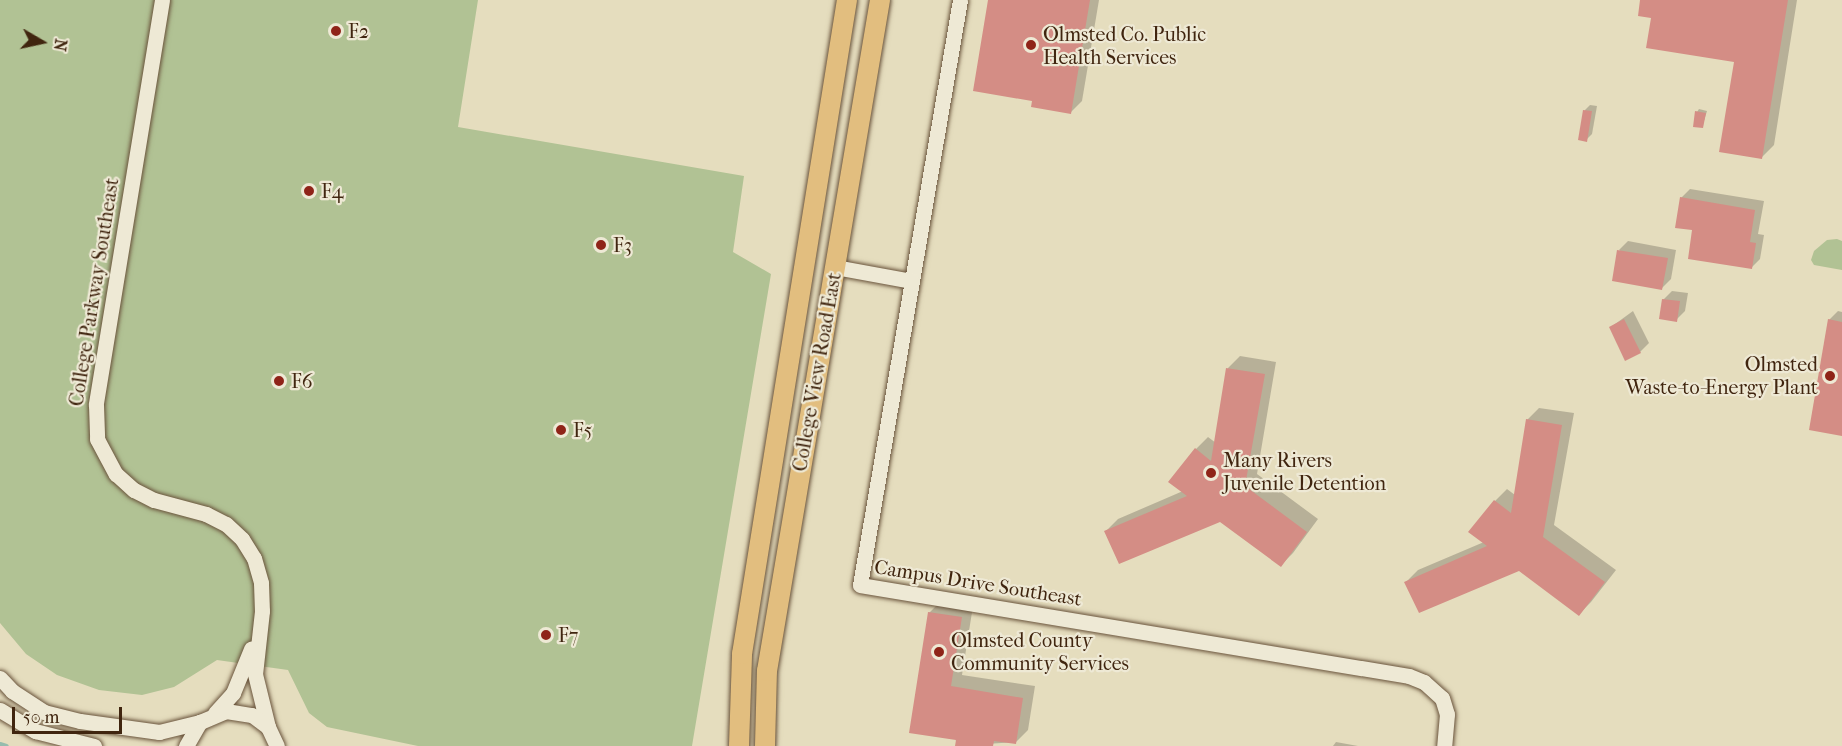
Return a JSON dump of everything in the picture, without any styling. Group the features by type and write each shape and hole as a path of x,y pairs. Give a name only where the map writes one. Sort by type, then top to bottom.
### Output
{"main road":[{"name":"College View Road East","path":"740,746 742,654 847,0"},
{"name":"College View Road East","path":"765,746 767,671 880,0"}],"street":[{"name":"College Parkway Southeast","path":"162,0 96,405 98,439 116,474 134,490 154,500 206,514 242,539 261,583 262,611 255,674 276,739"},
{"name":"Campus Drive Southeast","path":"960,0 860,585 1409,676 1424,682 1442,698 1447,714 1444,746"},
{"path":"835,267 912,281"},
{"name":"College Parkway Southeast","path":"215,713 243,674 262,611"},
{"path":"0,678 12,691 44,712 80,721 159,732 200,722 215,713 244,712 276,739"},
{"path":"0,710 35,731 94,746"},
{"path":"186,746 200,722"}],"green space":[{"path":"0,0 478,0 458,127 744,176 733,252 771,274 692,746 418,746 327,727 309,713 288,670 217,660 174,687 142,695 99,690 57,675 26,654 0,623"},
{"path":"1827,240 1842,241 1842,270 1814,265 1811,260 1814,251"}],"building":[{"name":"Olmsted Co. Public Health Services","path":"988,0 1090,0 1071,114 1031,107 1032,101 973,91"},
{"path":"1640,0 1788,0 1762,159 1719,152 1734,62 1646,48 1651,18 1638,16"},
{"path":"1583,110 1592,111 1587,142 1578,140"},
{"path":"1695,111 1706,113 1703,128 1693,127"},
{"path":"1680,197 1755,210 1750,242 1756,243 1752,269 1688,259 1692,230 1675,228"},
{"path":"1617,250 1668,258 1662,290 1612,281"},
{"path":"1662,299 1680,301 1677,322 1659,319"},
{"path":"1624,319 1641,353 1625,361 1609,327"},
{"name":"Olmsted Waste-to-Energy Plant","path":"1828,319 1842,322 1842,436 1809,430"},
{"name":"Many Rivers Juvenile Detention","path":"1226,368 1265,374 1245,486 1307,532 1281,567 1220,522 1119,564 1104,531 1187,496 1168,482 1195,448 1211,461"},
{"path":"1526,419 1562,425 1543,537 1605,582 1579,616 1519,571 1419,613 1404,582 1487,546 1468,532 1494,500 1511,513"},
{"name":"Olmsted County Community Services","path":"928,612 962,617 951,686 1023,698 1016,744 994,741 993,746 955,746 956,740 909,733"}],"waterway":[{"path":"0,744 6,746"}],"place":[{"name":"F2","path":"336,31"},
{"name":"Olmsted Co. Public Health Services","path":"1031,45"},
{"name":"F4","path":"309,191"},
{"name":"F3","path":"601,245"},
{"name":"Olmsted Waste-to-Energy Plant","path":"1830,376"},
{"name":"F6","path":"279,381"},
{"name":"F5","path":"561,430"},
{"name":"Many Rivers Juvenile Detention","path":"1211,473"},
{"name":"F7","path":"546,635"},
{"name":"Olmsted County Community Services","path":"939,652"}]}
